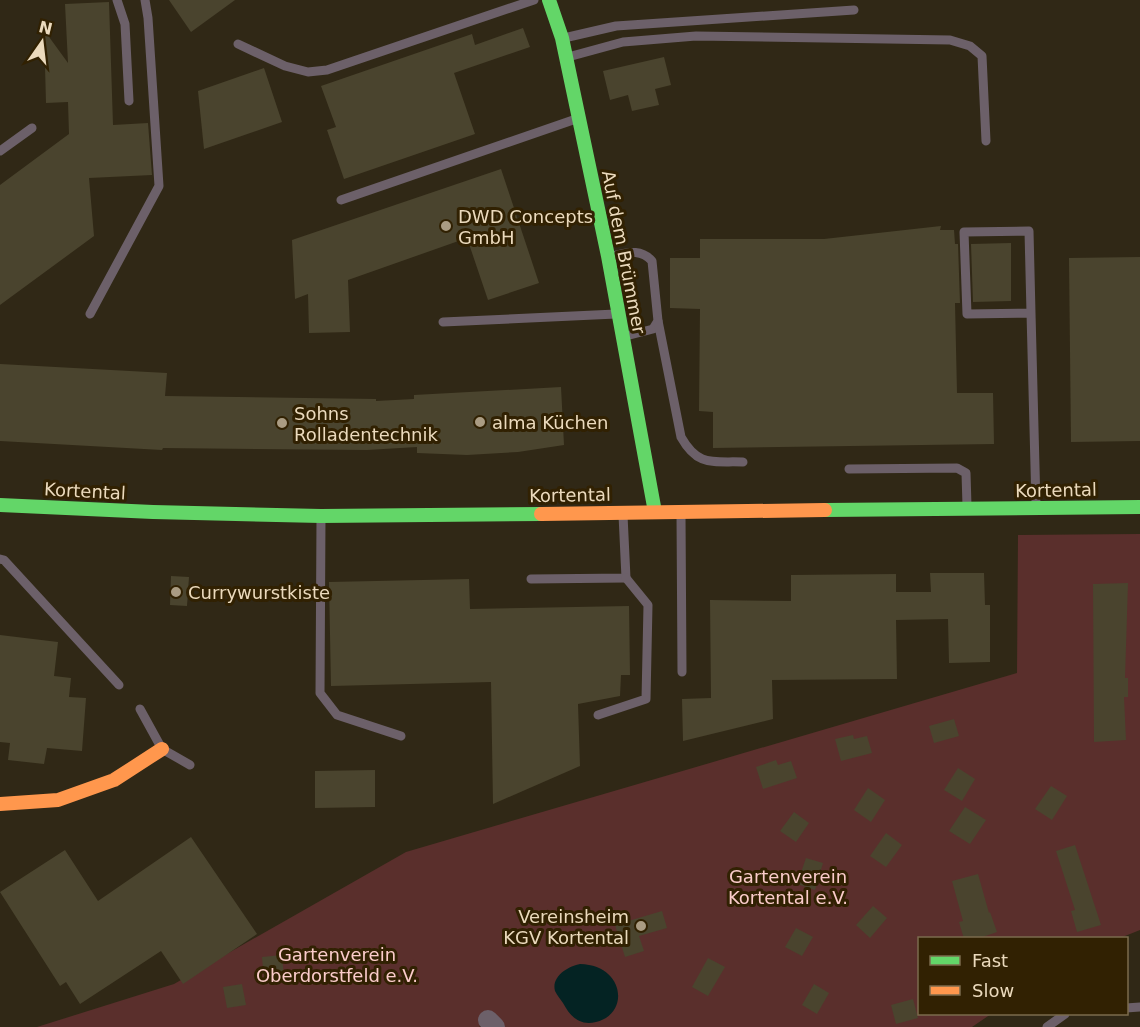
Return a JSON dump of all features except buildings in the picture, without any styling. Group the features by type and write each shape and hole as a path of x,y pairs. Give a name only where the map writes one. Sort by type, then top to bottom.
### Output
{"street":[{"name":"Auf dem Brümmer","path":"549,0 562,38 608,256 655,512"},
{"name":"Kortental","path":"0,505 321,516 1140,507"},
{"path":"0,804 58,800 114,780 162,749"}],"lane":[{"path":"117,0 125,24 129,101"},
{"path":"90,314 159,186 145,0"},
{"path":"238,44 285,66 308,72 327,70 534,0"},
{"path":"562,38 616,26 854,10"},
{"path":"566,57 622,42 696,36 950,40 970,46 982,56 986,141"},
{"path":"341,200 578,118"},
{"path":"0,151 32,128"},
{"path":"1030,313 967,314 964,232 1029,231 1036,508"},
{"path":"608,256 634,251 645,254 652,261 658,321 681,437 688,449 701,460 743,462"},
{"path":"443,322 619,314"},
{"path":"623,336 653,329 658,321"},
{"path":"849,469 957,468 966,473 967,508"},
{"path":"681,512 682,672"},
{"path":"598,715 646,699 648,605 626,578 623,513"},
{"path":"321,516 320,693 337,715 400,736"},
{"path":"0,559 4,560 119,685"},
{"path":"531,579 626,578"},
{"path":"140,709 162,749 190,765"},
{"path":"1047,1027 1064,1015"}],"green space":[{"name":"Gartenverein Kortental e.V.","path":"1140,534 1140,930 1122,937 918,937 918,1015 990,1015 972,1027 495,1027 488,1020 479,1027 37,1027 174,984 406,852 1017,673 1018,535"}],"water":[{"path":"580,964 595,966 606,972 618,990 618,1000 614,1010 607,1017 596,1022 585,1023 576,1019 555,991 554,986 558,976 566,969"}],"traffic: fast":[{"path":"549,0 562,38 608,256 655,512"},
{"path":"0,505 321,516 541,514"},
{"path":"825,510 1140,507"}],"traffic: slow":[{"path":"541,514 825,510"},
{"path":"0,804 58,800 114,780 162,749"}],"place":[{"name":"DWD Concepts GmbH","path":"446,226"},
{"name":"alma Küchen","path":"480,422"},
{"name":"Sohns Rolladentechnik","path":"282,423"},
{"name":"Currywurstkiste","path":"176,592"},
{"name":"Vereinsheim KGV Kortental","path":"641,926"}],"park label":[{"name":"Gartenverein Oberdorstfeld e.V.","path":"337,964"}]}
